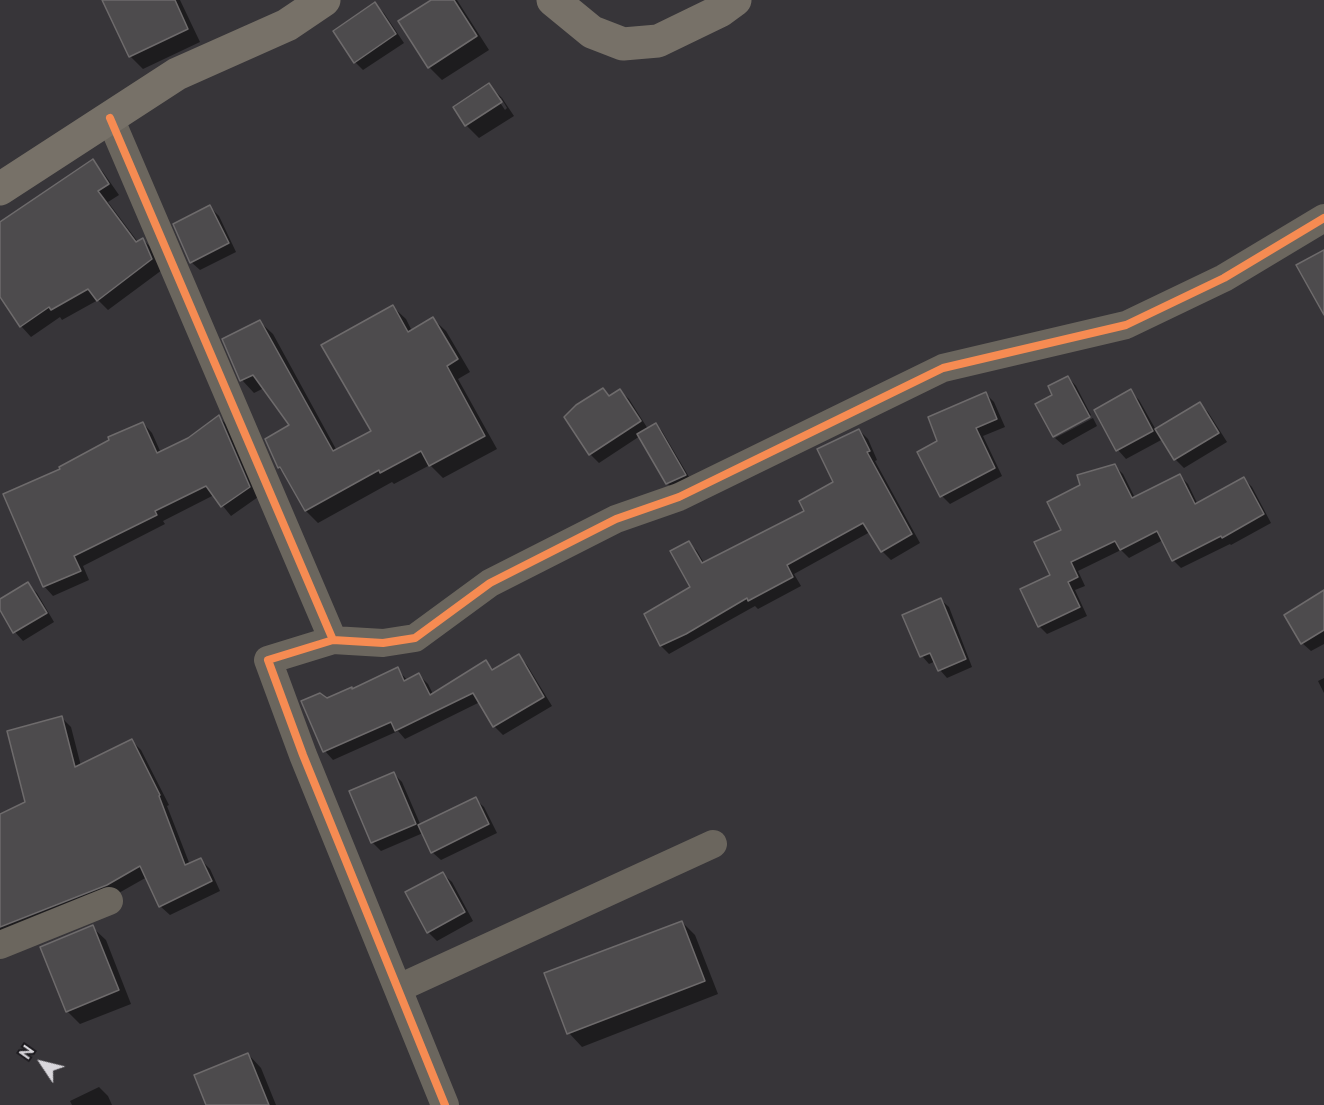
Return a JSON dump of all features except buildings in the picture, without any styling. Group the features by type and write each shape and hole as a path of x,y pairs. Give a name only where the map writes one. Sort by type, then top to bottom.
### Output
{"street":[{"path":"0,189 177,74 286,25 324,0"},
{"path":"553,0 592,32 623,44 658,42 720,11 735,0"},
{"path":"110,118 333,640"},
{"path":"445,1105 303,755 268,660 333,640 383,643 415,638 490,583 616,519 679,497 943,368 1126,325 1224,278 1324,218"},
{"path":"399,988 713,844"},
{"path":"0,945 109,901"}],"cycle path":[{"path":"110,118 333,640"},
{"path":"445,1105 303,755 268,660 333,640 383,643 415,638 490,583 616,519 679,497 943,368 1126,325 1224,278 1324,218"}]}
